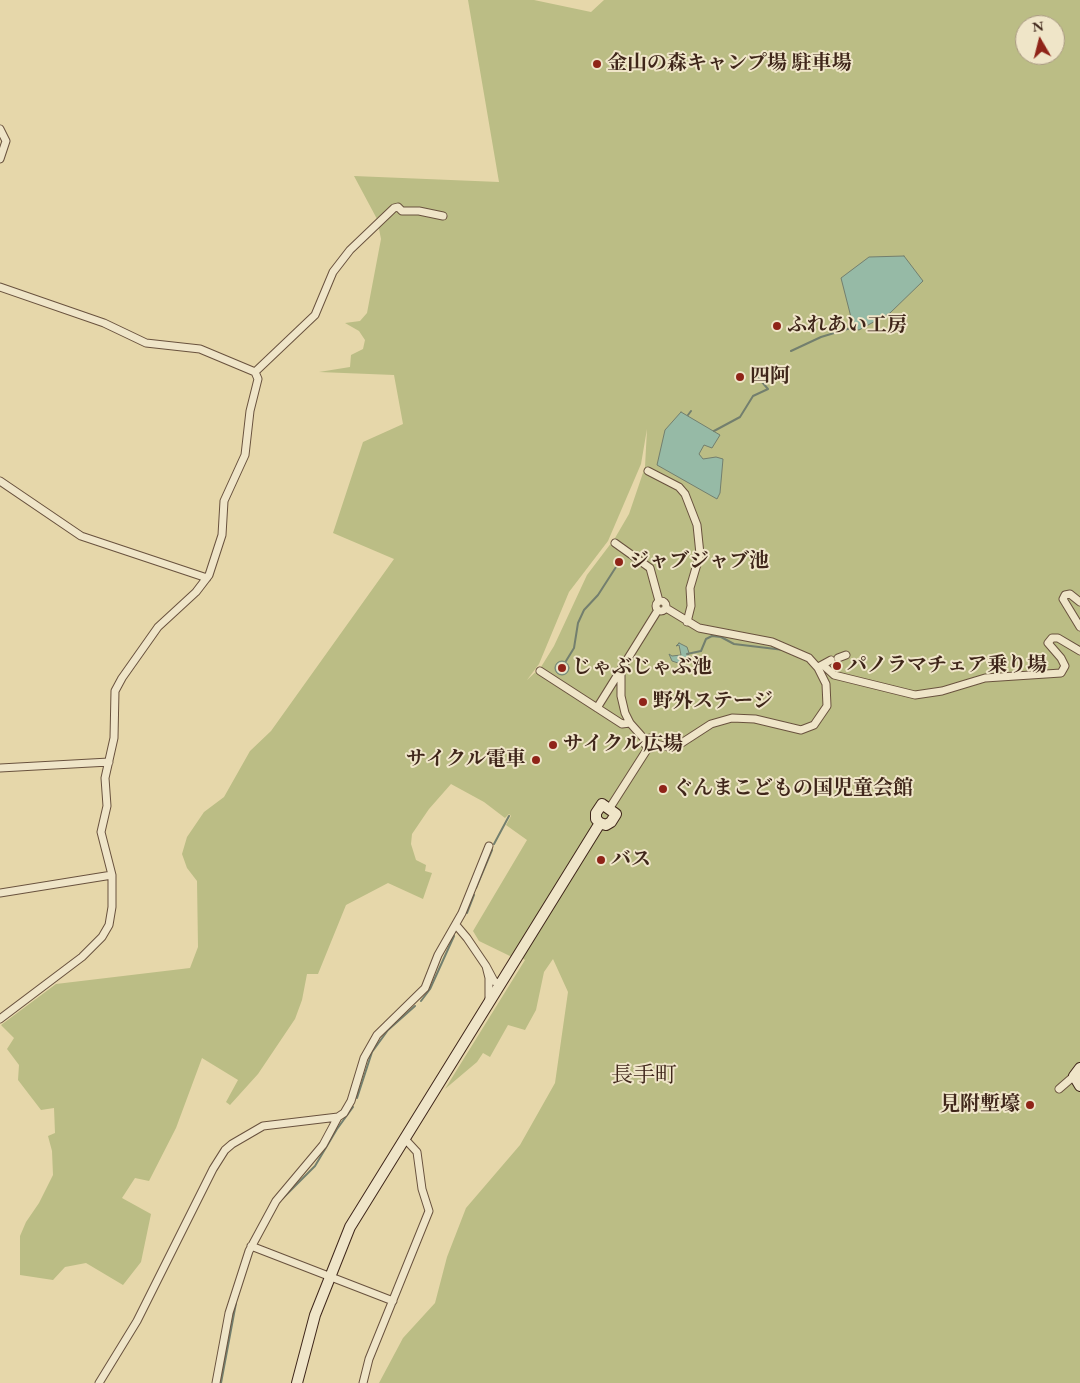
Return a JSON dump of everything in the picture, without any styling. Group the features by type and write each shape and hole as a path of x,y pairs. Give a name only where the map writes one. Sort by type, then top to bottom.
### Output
{"street":[{"path":"0,129 6,141 0,159"},
{"path":"255,372 314,316 333,272 350,250 394,208 398,207 402,211 444,216"},
{"path":"0,286 104,323 146,343 200,349 255,372 258,378 250,411 245,455 224,501 221,540 207,578 196,592 158,628 117,687 114,696 114,738 104,778 107,806 101,832 112,875 111,918 102,937 68,968 0,1020"},
{"path":"648,471 679,487 685,494 697,524 700,554 690,588 691,606 686,622"},
{"path":"0,481 81,536 207,578"},
{"path":"597,708 662,609 664,602 659,601 650,568 615,543"},
{"path":"1080,602 1070,594 1063,598 1080,627"},
{"path":"662,609 699,628 784,646 808,658 834,675 915,695 942,691 985,678 1061,673 1065,666 1061,658 1048,643 1052,638 1058,638 1080,651"},
{"path":"820,666 846,655"},
{"path":"621,670 621,696 630,723 652,748 656,744 668,747 677,746 711,724 732,718 754,720 795,730 807,729 820,718 827,706 826,684 820,666"},
{"path":"540,671 622,724 630,723"},
{"path":"612,806 647,744"},
{"path":"0,768 108,762"},
{"path":"297,1383 315,1314 350,1227 600,823"},
{"path":"99,1383 137,1321 213,1169 225,1150 232,1144 273,1123 338,1117 344,1113 350,1102 368,1049 380,1031 422,993 438,956 456,925 489,846"},
{"path":"0,892 112,875"},
{"path":"456,925 467,938 494,980 500,985"},
{"path":"486,966 489,978 489,1004"},
{"path":"1059,1089 1063,1083 1077,1072 1080,1086"},
{"path":"216,1383 228,1313 239,1275 251,1246 276,1201 324,1145 338,1117"},
{"path":"363,1383 369,1359 429,1211 427,1198 422,1189 417,1152 405,1139"},
{"path":"251,1246 393,1301"}],"green space":[{"path":"468,0 534,0 591,12 604,0 1080,0 1080,1383 379,1383 403,1338 435,1303 447,1257 466,1208 520,1145 555,1083 568,992 553,959 544,972 536,1010 525,1030 508,1025 490,1057 483,1053 477,1062 445,1089 525,960 515,953 512,957 479,941 473,931 527,840 506,825 511,816 509,814 505,818 484,802 451,784 429,809 412,834 411,844 416,860 426,865 425,871 432,873 423,899 388,883 346,905 318,974 307,974 302,1000 295,1019 258,1074 230,1105 226,1102 238,1080 202,1058 176,1128 149,1181 135,1178 122,1198 151,1214 141,1262 123,1285 86,1263 65,1267 53,1280 20,1275 20,1236 53,1175 52,1151 48,1136 55,1133 54,1108 41,1110 18,1080 19,1065 7,1049 14,1038 1,1025 56,984 190,968 198,947 197,881 187,868 182,854 187,837 204,812 224,797 250,751 271,731 394,559 333,533 363,442 403,424 394,375 319,372 350,367 351,355 363,349 365,340 359,331 345,323 360,321 367,313 381,239 377,219 354,176 499,182","holes":["647,429 645,467 629,514 615,538 587,575 554,646 541,667 527,680 539,664 569,592 608,541 641,464"]}],"shaded area":[{"path":"904,256 923,281 890,313 859,330 854,329 841,278 869,257"},
{"path":"681,412 720,435 712,448 704,445 699,454 703,459 716,457 723,459 720,493 717,499 657,465 665,430"},
{"path":"679,643 687,647 689,653 685,662 678,663 672,661 669,654 672,656 681,655 679,645 676,646"},
{"name":"じゃぶじゃぶ池","path":"559,661 565,661 569,668 565,675 559,675 555,671 555,665"}],"waterway":[{"path":"791,351 821,337 854,327"},
{"path":"714,431 740,417 753,396 768,389 755,374 764,367"},
{"path":"688,415 691,411"},
{"path":"566,661 574,648 578,623 584,610 598,595 616,567"},
{"path":"687,654 701,651 706,639 712,636 721,637 734,644 784,650"},
{"path":"494,844 509,816"},
{"path":"476,888 492,850"},
{"path":"467,913 474,895"},
{"path":"421,1001 430,989 454,936"},
{"path":"357,1098 372,1052 388,1030 415,1006"},
{"path":"282,1199 315,1166 337,1129 353,1107"},
{"path":"221,1383 236,1303"}],"place":[{"name":"金山の森キャンプ場 駐車場","path":"597,64"},
{"name":"ふれあい工房","path":"777,326"},
{"name":"四阿","path":"740,377"},
{"name":"ジャブジャブ池","path":"619,562"},
{"name":"パノラマチェア乗り場","path":"837,666"},
{"name":"じゃぶじゃぶ池","path":"562,668"},
{"name":"野外ステージ","path":"643,702"},
{"name":"サイクル広場","path":"553,745"},
{"name":"サイクル電車","path":"536,760"},
{"name":"ぐんまこどもの国児童会館","path":"663,789"},
{"name":"バス","path":"601,860"},
{"name":"見附塹壕","path":"1030,1105"}],"district":[{"name":"長手町","path":"644,1076"}]}
